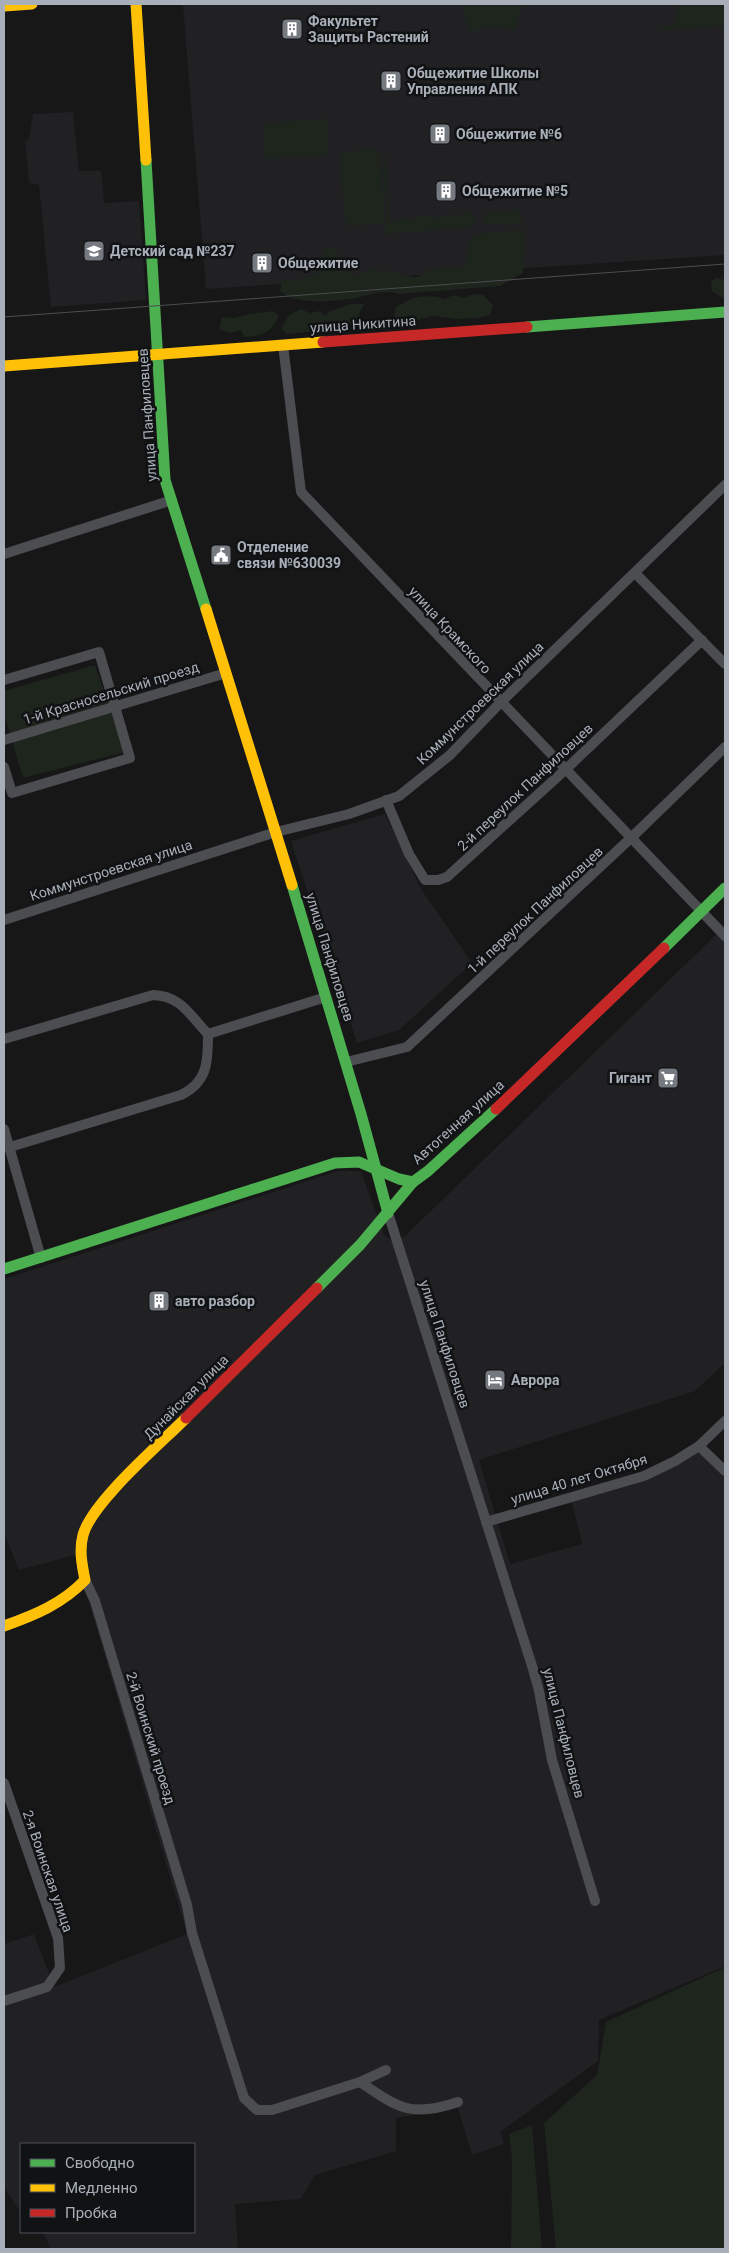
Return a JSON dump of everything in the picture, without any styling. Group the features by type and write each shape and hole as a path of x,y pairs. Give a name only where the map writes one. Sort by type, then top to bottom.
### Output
{"street":[{"path":"4,6 32,4"},
{"name":"улица Панфиловцев","path":"136,4 165,480 346,1062 388,1213 533,1669 552,1760 595,1900"},
{"name":"улица Никитина","path":"4,366 725,312"},
{"name":"улица Крамского","path":"283,344 301,492 500,703 632,837 725,936"},
{"name":"Коммунстроевская улица","path":"4,920 276,832 349,814 399,796 450,755 500,703 725,485"},
{"path":"4,554 172,500"},
{"path":"635,572 725,664"},
{"name":"2-й переулок Панфиловцев","path":"386,800 409,854 425,880 438,880 447,877 566,770 702,640"},
{"path":"4,680 99,652 130,758 12,793 4,767"},
{"name":"1-й Красносельский проезд","path":"4,740 226,673"},
{"name":"1-й переулок Панфиловцев","path":"346,1062 407,1047 632,837 725,747"},
{"name":"Автогенная улица","path":"4,1269 335,1163 347,1161 362,1162 393,1178 413,1182 428,1171 522,1085 725,888"},
{"path":"4,1039 153,995 165,996 177,1001 208,1034 208,1058 200,1080 192,1090 181,1096 10,1147"},
{"path":"208,1034 326,997"},
{"path":"4,1129 41,1258"},
{"name":"Дунайская улица","path":"85,1580 80,1558 80,1542 92,1515 110,1494 360,1245 413,1182"},
{"name":"улица 40 лет Октября","path":"486,1522 644,1476 674,1462 699,1446 725,1421"},
{"path":"699,1446 725,1471"},
{"path":"4,1626 45,1611 70,1596 85,1580"},
{"name":"2-й Воинский проезд","path":"85,1580 95,1600 187,1905 192,1932 244,2098 257,2110 272,2110 360,2082 386,2070"},
{"name":"2-я Воинская улица","path":"4,1783 58,1938 60,1968 47,1987 4,2001"},
{"path":"360,2082 387,2101 408,2109 419,2110 442,2107 458,2102"}],"shaded area":[{"path":"465,4 523,4 515,29 485,26 471,33 464,16"},
{"path":"677,4 719,4 723,8 725,6 725,25 657,31 657,29 673,25 678,17"},
{"path":"725,4 725,255 206,289 183,5"},
{"name":"Детский сад №237","path":"73,112 79,171 101,171 104,203 139,201 146,300 51,307 39,185 29,183 25,141 29,140 33,114"},
{"path":"327,119 329,155 265,159 263,123"},
{"path":"376,150 380,156 385,219 379,224 350,226 345,220 340,157 346,152"},
{"path":"382,153 385,154 390,222 396,222 403,217 415,221 418,216 442,218 449,214 458,217 464,211 471,212 476,218 473,227 384,234 387,218"},
{"path":"515,208 523,217 520,223 482,224 483,217 489,210 507,211"},
{"path":"525,230 523,273 500,286 399,294 383,292 356,298 327,301 295,299 280,291 282,280 305,279 316,274 321,254 325,248 334,248 349,271 356,276 372,269 377,272 389,271 418,277 428,270 465,267 468,245 475,234"},
{"path":"716,278 725,280 725,300 712,291 711,282"},
{"path":"473,294 483,295 493,305 490,315 479,318 456,319 434,316 420,319 409,325 395,326 395,309 412,299 431,296 445,299 453,295 464,298"},
{"path":"351,304 364,304 359,314 361,321 357,328 343,331 327,330 287,334 281,329 289,315 301,309 310,313 319,311 326,316 330,311"},
{"path":"273,311 279,315 273,326 270,330 256,336 244,337 241,330 229,333 219,329 222,317 235,318 248,314"},
{"path":"95,665 125,752 23,778 4,714 4,691"},
{"path":"385,814 421,889 472,963 399,1030 357,1043 291,841"},
{"path":"725,926 725,1363 695,1391 479,1460 510,1564 582,1544 572,1502 632,1485 676,1465 698,1450 725,1478 725,1966 599,2020 598,2061 500,2132 504,2144 472,2155 458,2108 396,2118 396,2151 315,2175 301,2199 235,2204 238,2249 51,2249 43,2233 195,2233 195,2143 20,2143 20,2211 4,2187 4,1944 34,1934 54,1987 187,1934 75,1555 19,1570 4,1533 4,1279 338,1171 361,1171 384,1235 392,1241 405,1236"},
{"path":"725,1967 725,2249 556,2249 544,2123 597,2075 606,2022"},
{"path":"532,2125 542,2249 511,2249 512,2160 509,2134"}],"tram line":[{"path":"4,317 725,264"}],"traffic: fast":[{"path":"146,160 165,480 206,609"},
{"path":"527,327 725,312"},
{"path":"292,885 361,1114 388,1213"},
{"path":"664,948 725,888"},
{"path":"4,1269 335,1163 359,1162 399,1179 413,1182 428,1171 496,1109"},
{"path":"317,1288 360,1245 413,1182"}],"traffic: slow":[{"path":"4,6 32,4"},
{"path":"136,4 146,160"},
{"path":"4,366 323,342"},
{"path":"206,609 292,885"},
{"path":"4,1626 48,1608 67,1596 85,1580 81,1546 83,1535 89,1522 99,1506 113,1490 186,1418"}],"traffic: jam":[{"path":"323,342 527,327"},
{"path":"496,1109 664,948"},
{"path":"186,1418 317,1288"}],"place":[{"name":"Факультет Защиты Растений","path":"292,29"},
{"name":"Общежитие Школы Управления АПК","path":"391,81"},
{"name":"Общежитие №6","path":"440,134"},
{"name":"Общежитие №5","path":"446,191"},
{"name":"Детский сад №237","path":"94,251"},
{"name":"Общежитие","path":"262,263"},
{"name":"Отделение связи №630039","path":"221,555"},
{"name":"Гигант","path":"668,1078"},
{"name":"авто разбор","path":"159,1301"},
{"name":"Аврора","path":"495,1380"}]}
